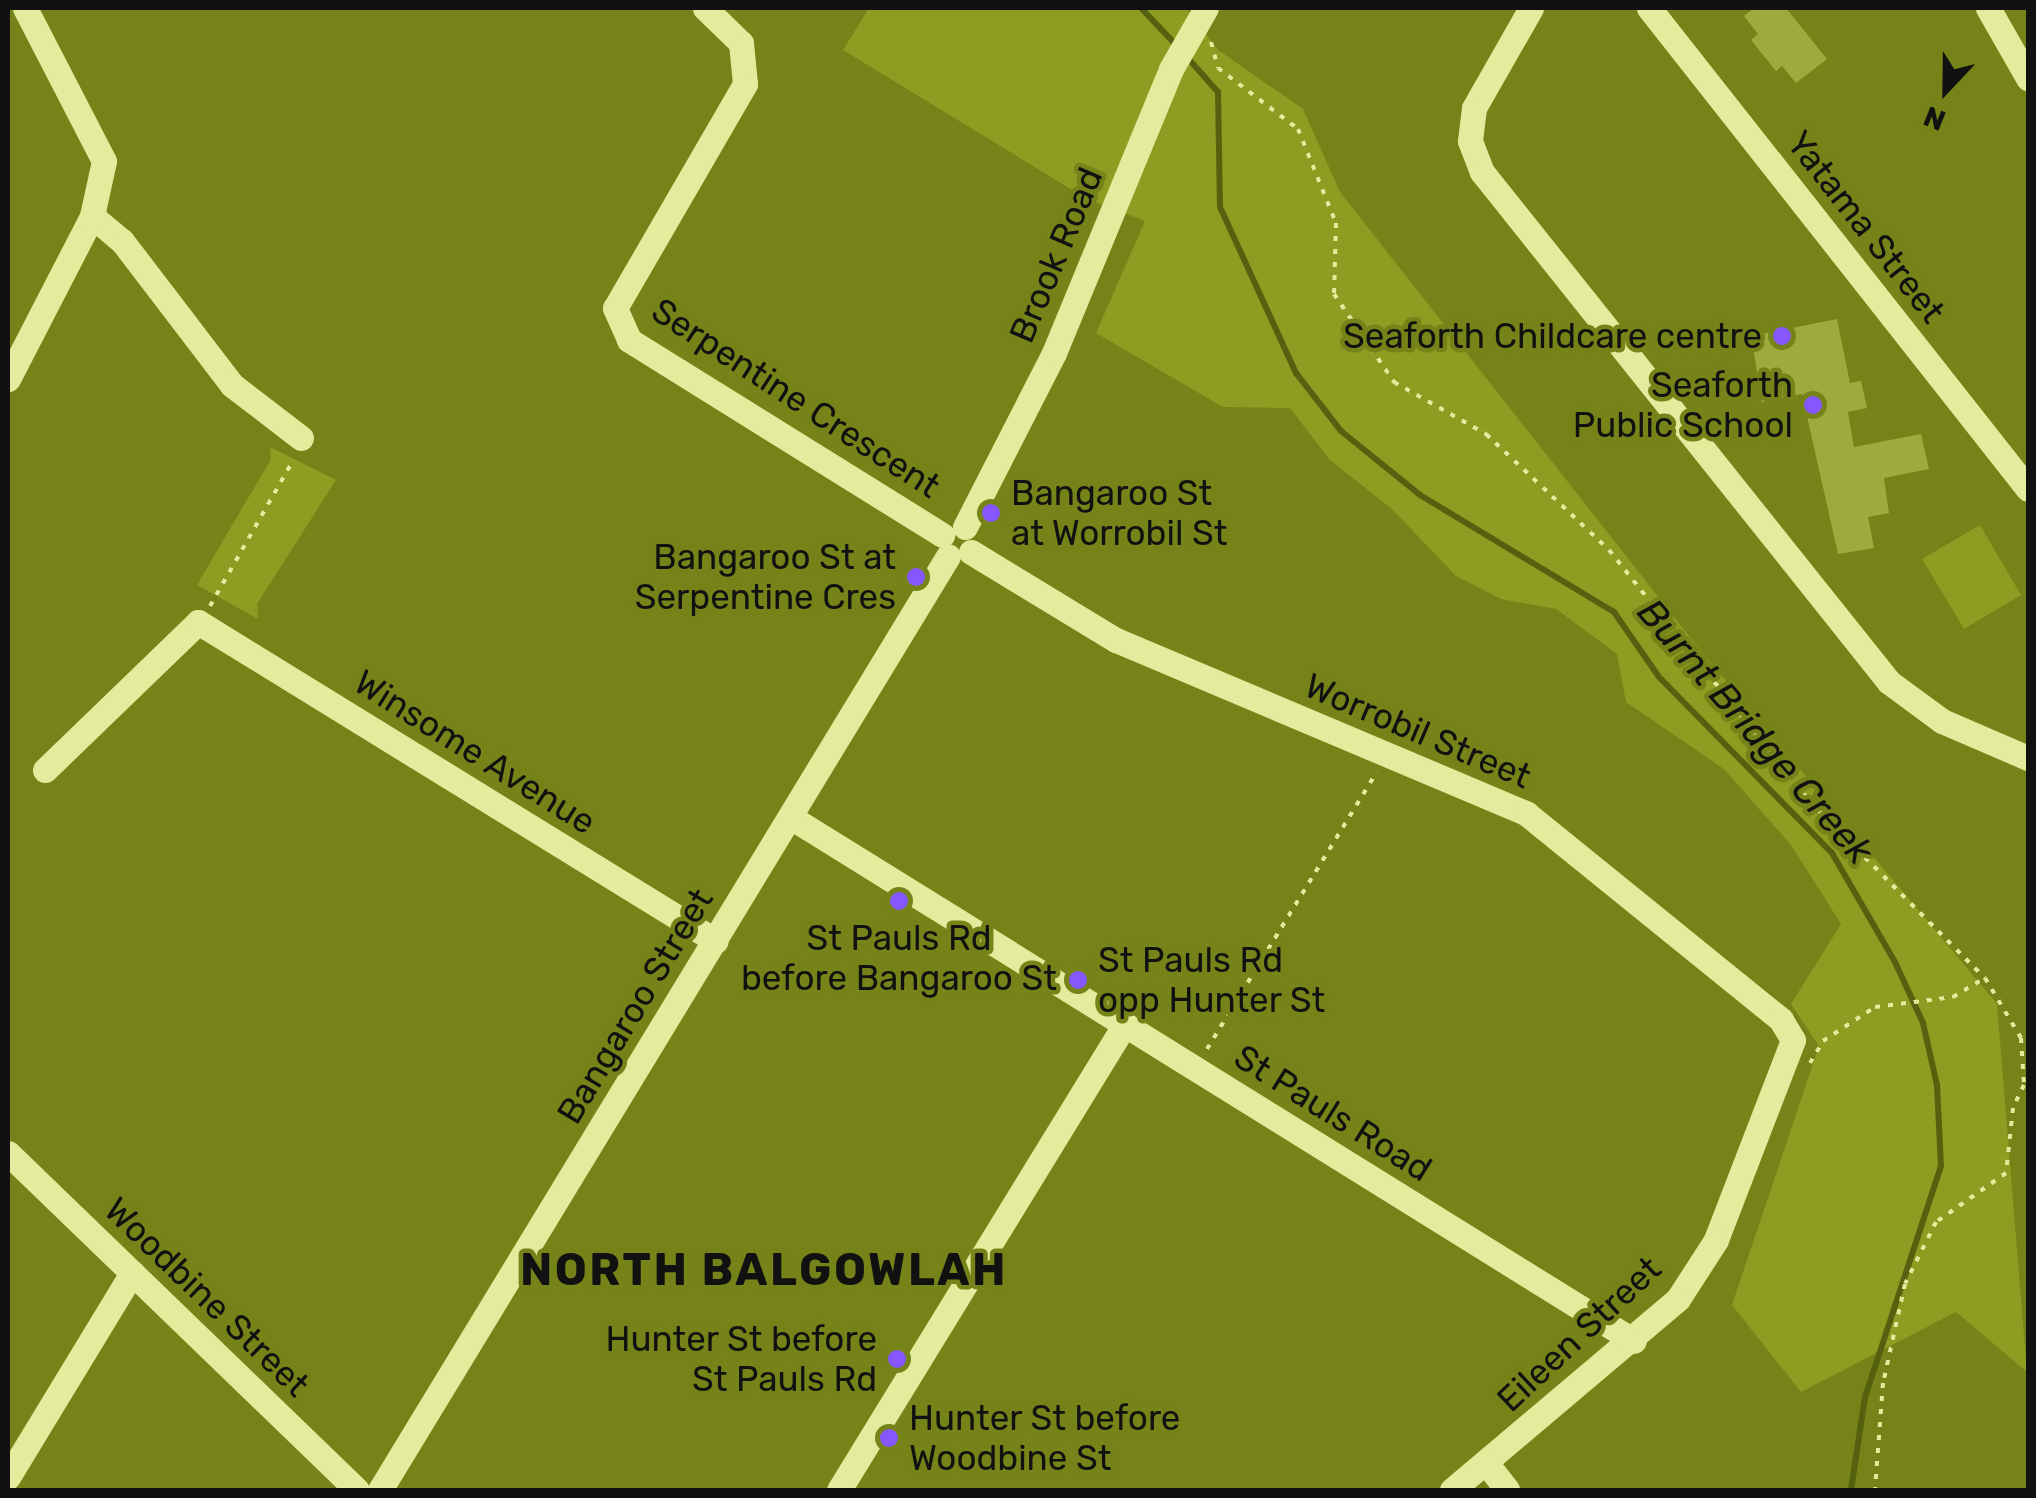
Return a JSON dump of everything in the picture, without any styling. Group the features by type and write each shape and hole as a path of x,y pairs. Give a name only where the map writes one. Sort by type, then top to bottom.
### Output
{"street":[{"path":"8,379 20,322 92,216 104,161 25,8"},
{"name":"Serpentine Crescent","path":"706,8 741,43 745,84 615,308 628,340 956,542"},
{"path":"1531,8 1474,108 1470,141 1482,172 1889,682 1942,722 2028,758"},
{"name":"Yatama Street","path":"1648,8 2028,489"},
{"path":"1988,8 2028,78"},
{"name":"Brook Road","path":"956,542 1054,352 1171,69 1187,38 1212,16"},
{"path":"92,216 122,241 232,385 301,438"},
{"name":"Worrobil Street","path":"956,542 1116,640 1526,814 1782,1020 1793,1040"},
{"name":"Bangaroo Street","path":"380,1490 792,818 956,542"},
{"path":"45,770 198,622"},
{"name":"Winsome Avenue","path":"198,622 716,941"},
{"name":"St Pauls Road","path":"792,818 1634,1341"},
{"path":"840,1490 1125,1024"},
{"name":"Eileen Street","path":"1452,1490 1634,1341 1678,1299 1716,1240 1793,1040"},
{"name":"Woodbine Street","path":"8,1153 357,1490"},
{"path":"8,1477 132,1273"},
{"path":"1487,1464 1508,1490"}],"path":[{"path":"1212,16 1210,41 1218,68 1298,129 1336,223 1334,294 1394,382 1486,434 1609,550 1810,802 1985,978 2021,1038 2024,1085 2012,1108 2006,1174 1936,1222 1906,1284 1882,1383 1875,1490"},
{"path":"198,622 275,503 301,438"},
{"path":"1195,1068 1388,755"},
{"path":"1803,1080 1823,1042 1875,1007 1954,998 1985,978"}],"green space":[{"path":"869,8 1186,8 1218,50 1303,109 1340,192 1700,650 1997,1004 2027,1372 1956,1312 1801,1392 1732,1305 1819,1046 1791,1004 1841,924 1791,845 1724,769 1626,702 1617,654 1556,609 1501,599 1456,576 1392,509 1330,460 1290,408 1223,407 1096,333 1145,221 1087,199 843,50"},
{"path":"270,447 336,480 257,604 258,619 197,585 271,459"},
{"path":"1980,525 2021,595 1964,629 1922,559"}],"building":[{"path":"1754,8 1786,8 1827,59 1796,83 1782,66 1776,71 1751,40 1758,34 1744,16"},
{"path":"1837,319 1850,383 1861,381 1867,408 1848,412 1854,447 1921,434 1929,469 1884,478 1889,513 1868,517 1874,548 1838,554 1802,394 1762,402 1751,336"}],"waterway":[{"name":"Burnt Bridge Creek","path":"1141,8 1178,47"},
{"name":"Burnt Bridge Creek","path":"1186,56 1218,92 1220,207 1296,373 1341,431 1420,495 1614,612 1659,677 1832,853 1895,962 1923,1023 1937,1085 1941,1166 1865,1397 1851,1490"}],"place":[{"name":"Seaforth Childcare centre","path":"1782,336"},
{"name":"Seaforth Public School","path":"1813,405"},
{"name":"Bangaroo St at Worrobil St","path":"991,513"},
{"name":"Bangaroo St at Serpentine Cres","path":"916,577"},
{"name":"St Pauls Rd before Bangaroo St","path":"899,901"},
{"name":"St Pauls Rd opp Hunter St","path":"1078,980"},
{"name":"Hunter St before St Pauls Rd","path":"897,1359"},
{"name":"Hunter St before Woodbine St","path":"889,1438"}],"district":[{"name":"NORTH BALGOWLAH","path":"764,1270"}]}
